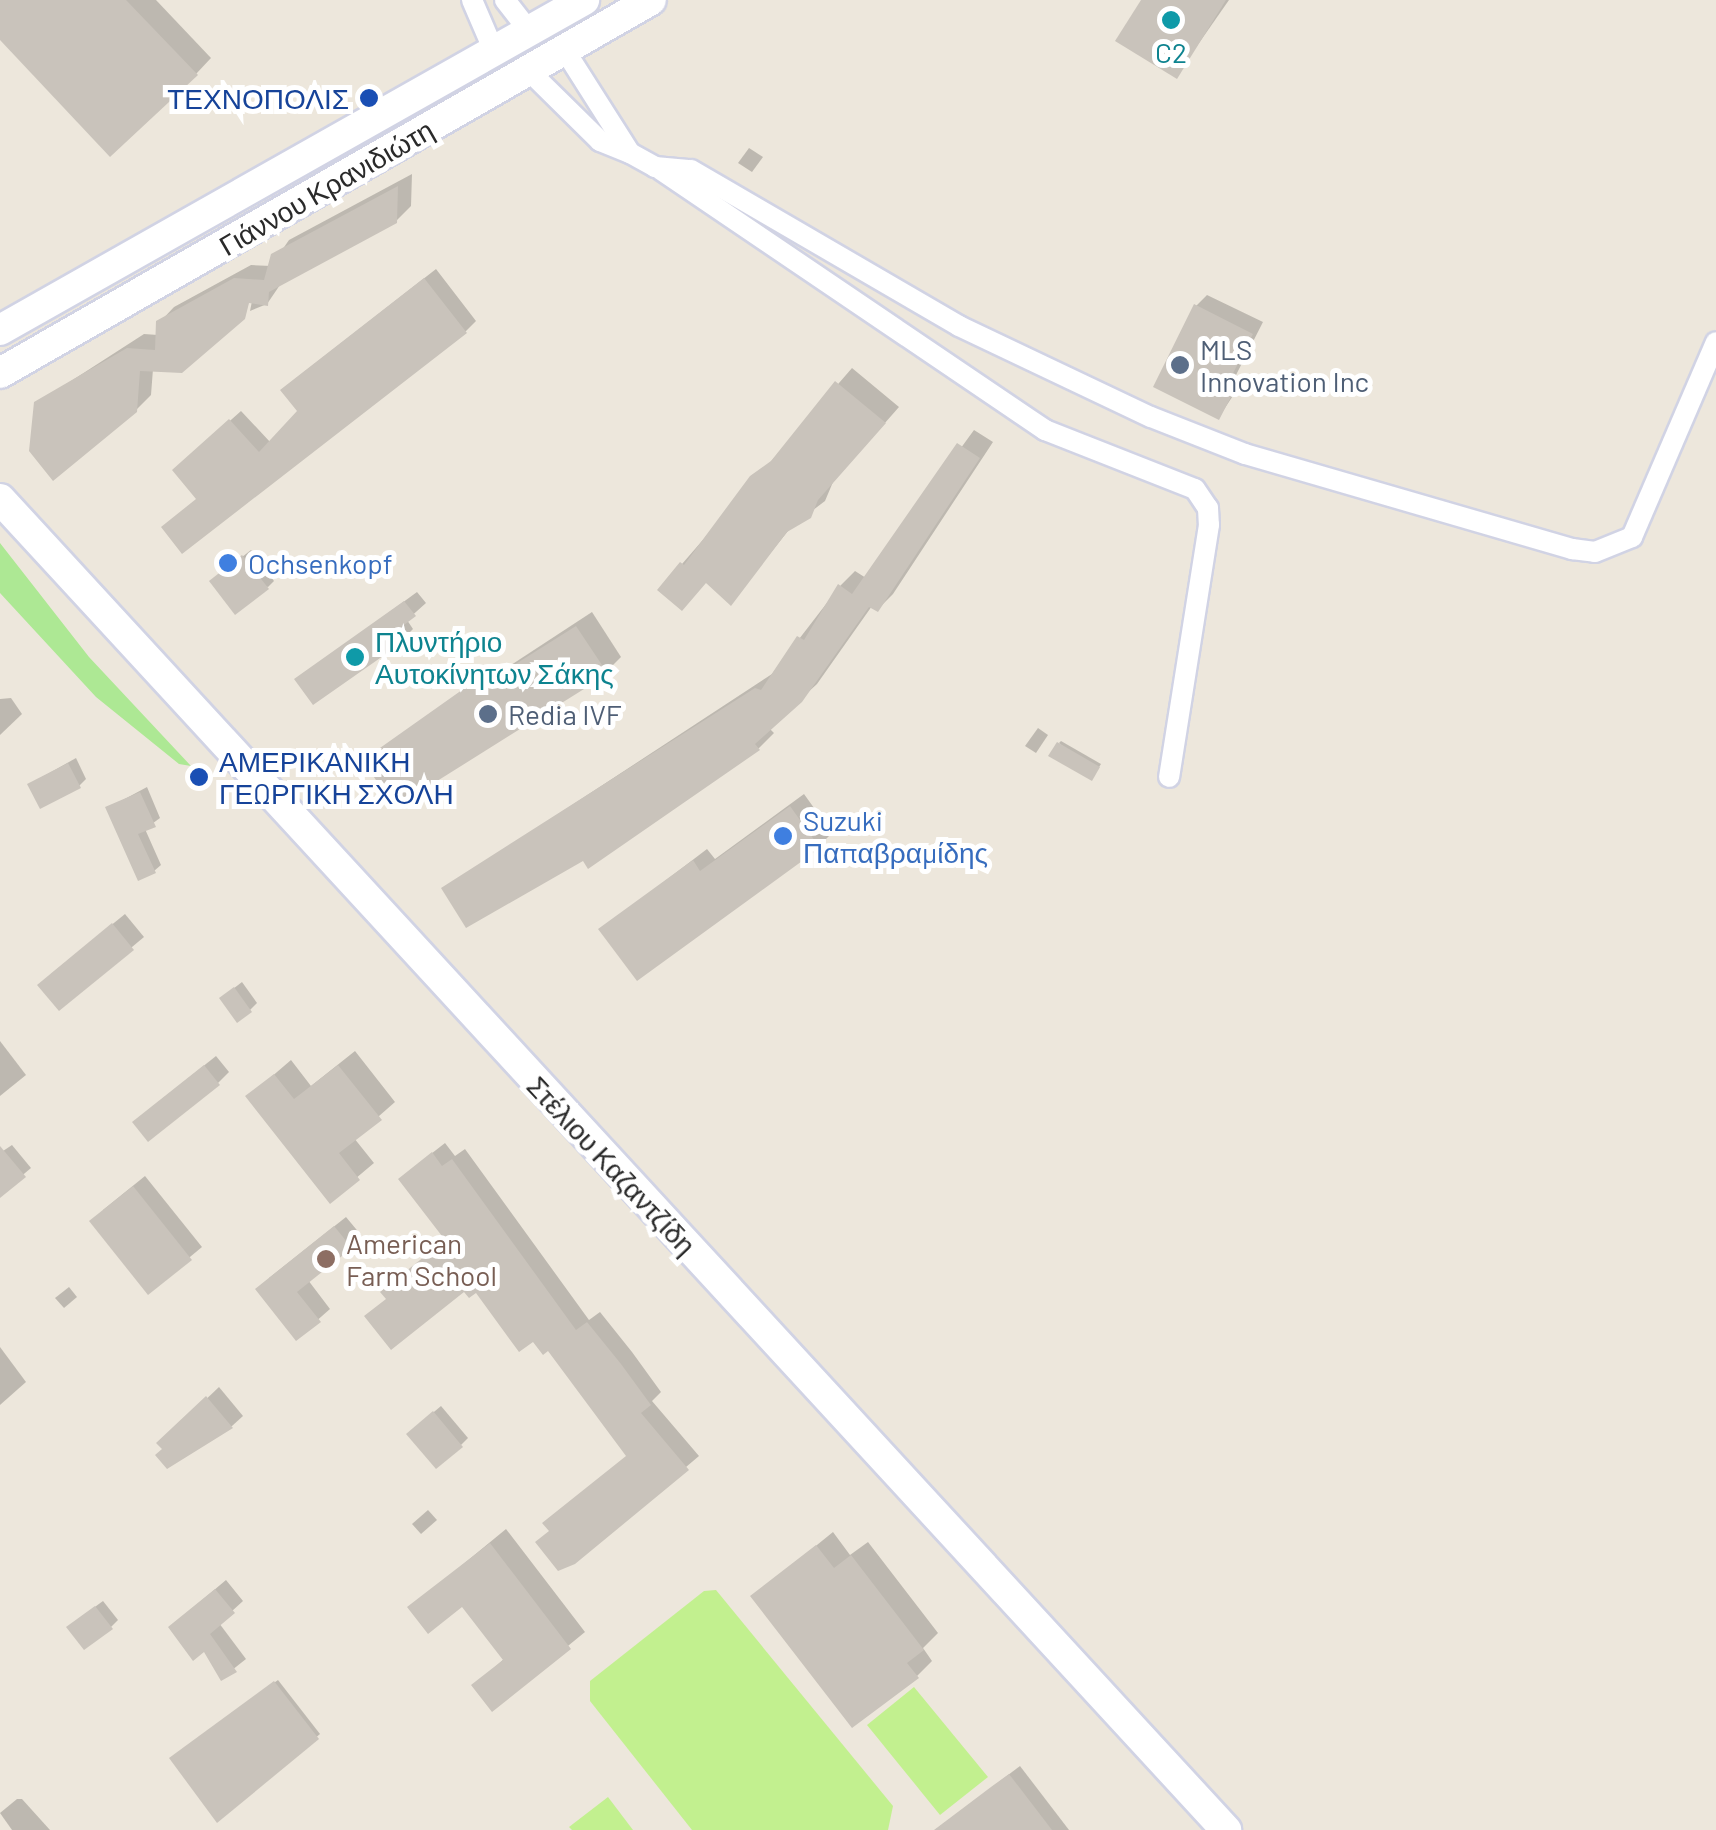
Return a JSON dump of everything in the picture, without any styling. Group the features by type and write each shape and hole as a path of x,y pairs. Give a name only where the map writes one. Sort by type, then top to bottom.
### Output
{"main road":[{"name":"Γιάννου Κρανιδιώτη","path":"0,330 584,0"},
{"name":"Γιάννου Κρανιδιώτη","path":"3,374 651,0"},
{"name":"Στέλιου Καζαντζίδη","path":"0,499 1226,1830"}],"street":[{"path":"472,0 494,51"},
{"path":"505,0 529,31"},
{"path":"564,49 630,153"},
{"path":"529,71 600,141 655,166 1045,430 1195,489 1208,508 1209,526 1169,777"},
{"path":"655,166 690,170 960,326 1151,417 1245,454 1595,552 1632,537 1716,342"}],"green space":[{"path":"0,543 89,657 191,766 179,764 96,697 0,593"},
{"path":"716,1590 893,1806 888,1830 692,1830 590,1701 590,1681 704,1591"},
{"path":"914,1687 988,1777 940,1815 867,1725"},
{"path":"608,1797 633,1830 569,1827"}],"building":[{"path":"0,0 126,0 198,75 110,157 0,40"},
{"name":"C2","path":"1141,0 1226,0 1177,79 1115,41"},
{"path":"398,186 397,223 269,292 268,306 249,303 245,319 182,373 140,371 137,412 53,481 29,451 34,402 127,348 155,350 156,321 234,278 264,280 271,254"},
{"path":"424,278 467,333 182,554 161,527 196,499 172,470 229,419 259,452 297,411 280,390"},
{"name":"MLS Innovation Inc","path":"1194,304 1253,334 1226,387 1234,391 1219,420 1153,387"},
{"path":"835,381 886,423 818,500 811,518 787,532 731,606 706,583 682,611 657,590 680,562 684,565 750,476 771,461"},
{"path":"957,443 980,458 878,612 869,607 802,702 755,744 760,750 588,869 583,861 466,928 441,888 755,688 761,690 797,636 804,640 838,584 852,594"},
{"path":"242,555 269,589 235,615 209,581"},
{"name":"Πλυντήριο Αυτοκίνητων Σάκης","path":"404,601 416,616 396,631 403,642 313,705 294,679"},
{"name":"Redia IVF","path":"576,626 608,674 394,808 363,760 469,685 495,677"},
{"path":"1057,742 1100,767 1092,781 1048,756"},
{"path":"68,763 81,788 40,809 27,784"},
{"path":"140,792 156,827 138,834 156,873 138,881 105,807"},
{"path":"790,806 820,848 637,981 598,929 693,860 700,871"},
{"path":"112,923 134,950 59,1011 37,985"},
{"path":"234,987 252,1012 237,1023 219,998"},
{"path":"204,1065 220,1085 148,1142 132,1122"},
{"path":"338,1065 382,1120 339,1153 360,1180 330,1204 245,1096 274,1074 294,1099"},
{"path":"0,1146 26,1177 0,1198"},
{"path":"432,1152 442,1166 452,1159 576,1330 587,1322 621,1364 651,1405 641,1413 689,1470 575,1564 558,1571 535,1542 549,1531 542,1523 626,1456 548,1351 543,1355 533,1342 519,1352 476,1293 469,1298 464,1292 391,1350 364,1316 386,1299 380,1292 445,1240 398,1179"},
{"path":"133,1186 192,1260 148,1295 89,1221"},
{"path":"334,1226 352,1248 297,1292 321,1322 296,1341 255,1289"},
{"path":"206,1396 233,1428 167,1469 155,1455 162,1449 156,1443"},
{"path":"433,1411 463,1447 436,1469 406,1434"},
{"path":"490,1543 571,1649 492,1712 471,1685 503,1660 462,1607 428,1634 407,1607"},
{"path":"816,1545 834,1568 851,1555 924,1650 907,1663 919,1678 852,1728 750,1596"},
{"path":"215,1589 235,1613 210,1634 237,1672 221,1681 204,1652 193,1661 168,1627"},
{"path":"95,1606 113,1629 84,1650 66,1627"},
{"path":"274,1681 319,1739 217,1823 169,1758"},
{"path":"1009,1774 1052,1830 934,1830 991,1787"}],"place":[{"name":"C2","path":"1171,20"},
{"name":"ΤΕΧΝΟΠΟΛΙΣ","path":"369,98"},
{"name":"MLS Innovation Inc","path":"1180,365"},
{"name":"Ochsenkopf","path":"228,563"},
{"name":"Πλυντήριο Αυτοκίνητων Σάκης","path":"355,657"},
{"name":"Redia IVF","path":"488,714"},
{"name":"ΑΜΕΡΙΚΑΝΙΚΗ ΓΕΩΡΓΙΚΗ ΣΧΟΛΗ","path":"199,777"},
{"name":"Suzuki Παπαβραμίδης","path":"783,836"},
{"name":"American Farm School","path":"326,1259"}]}
